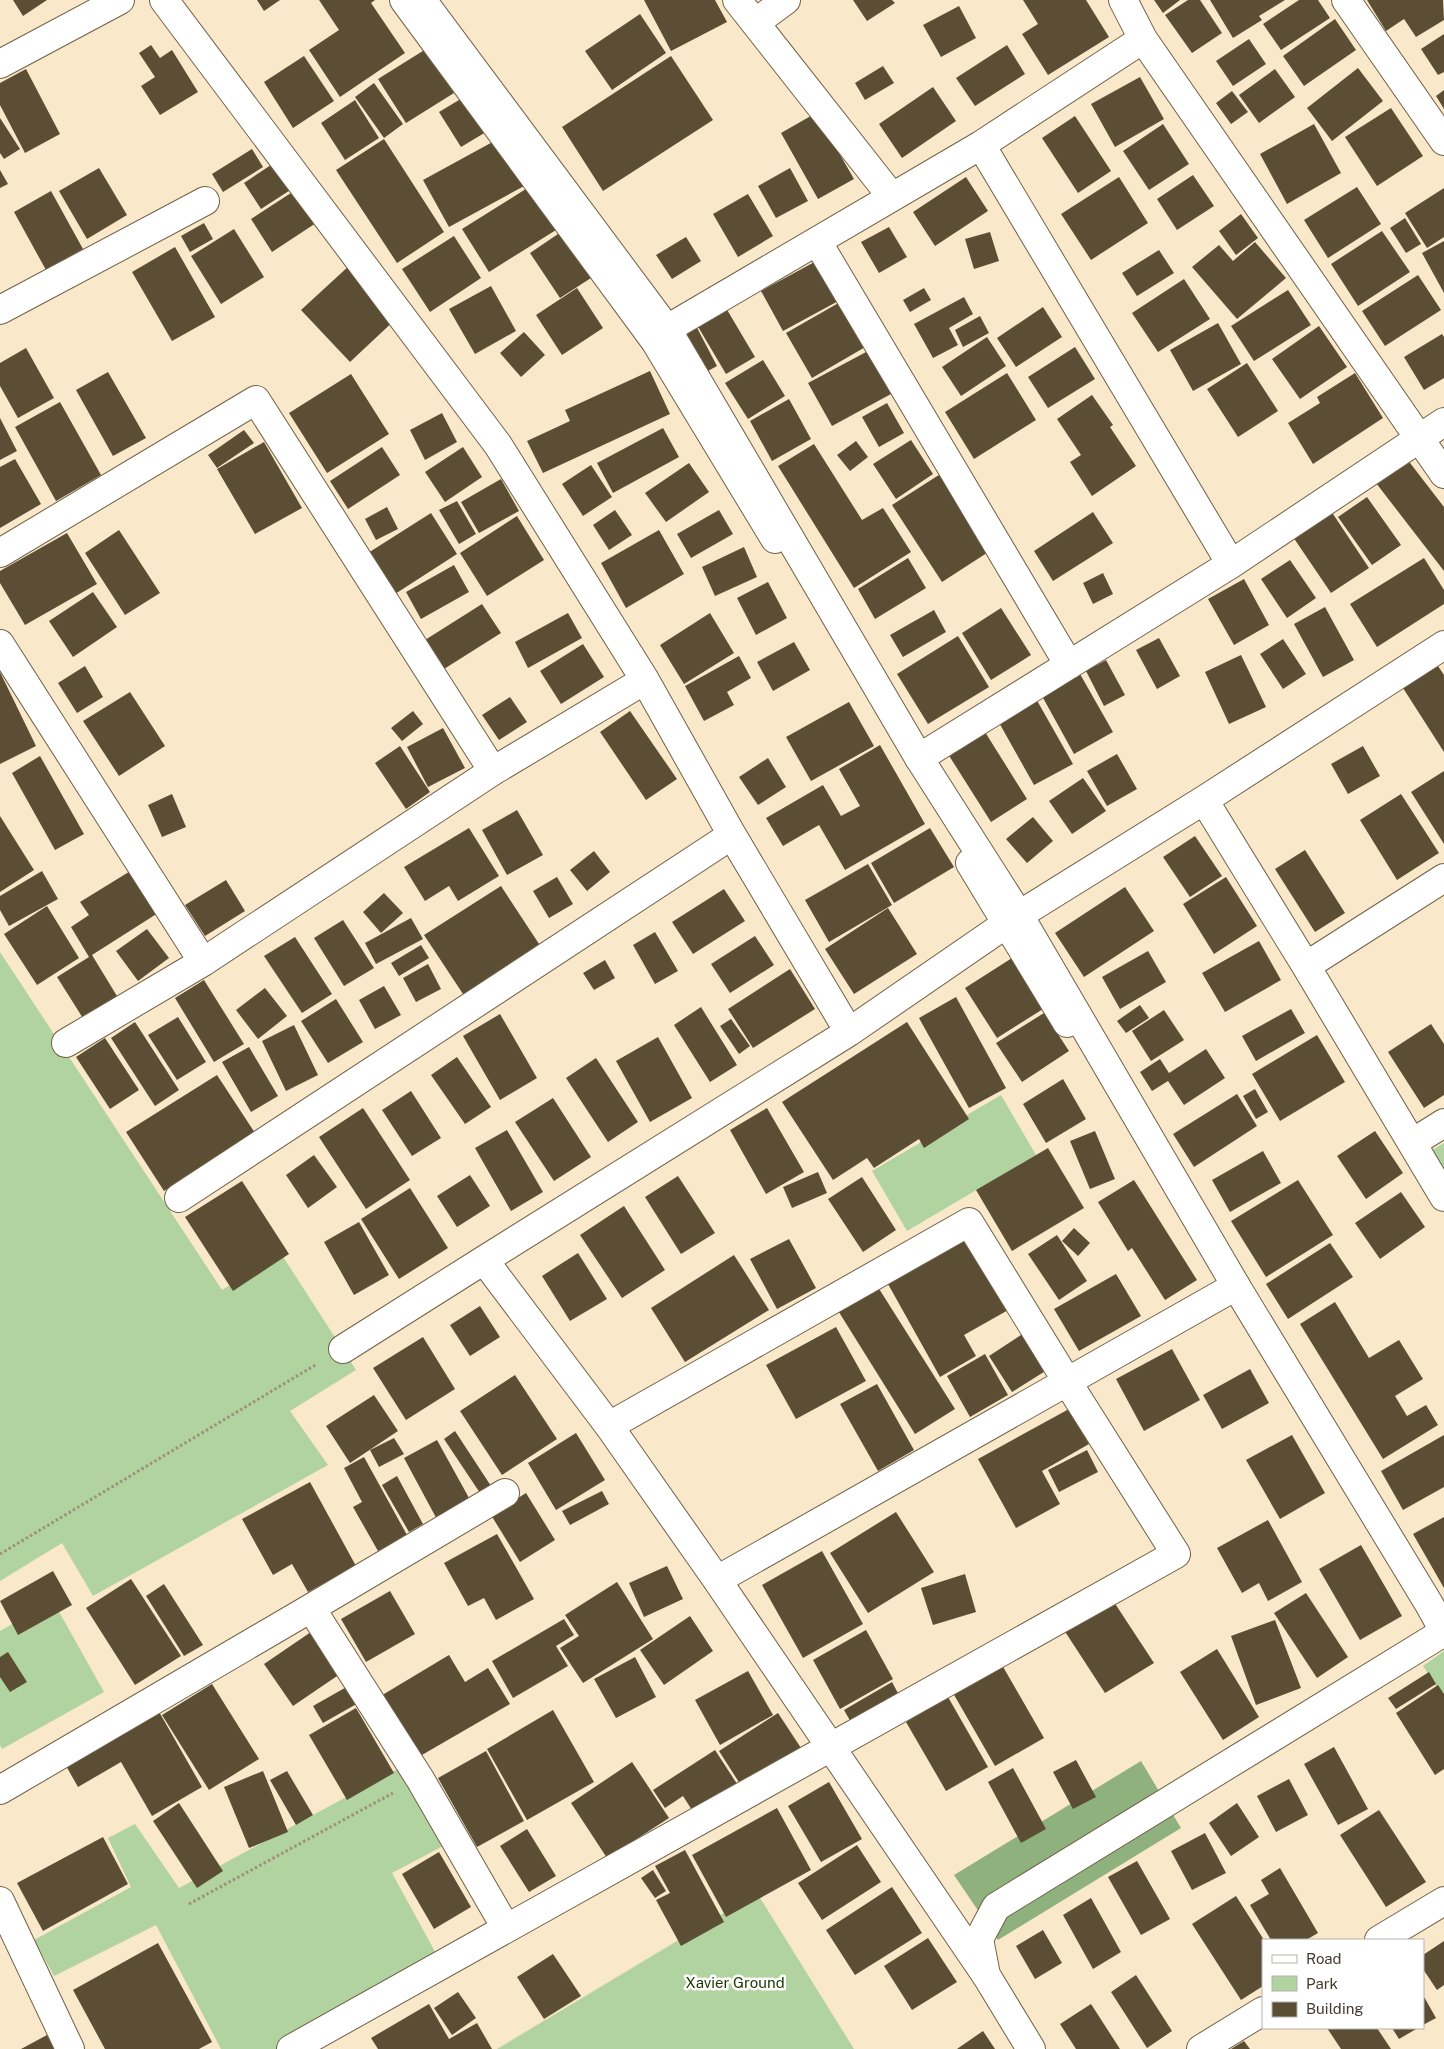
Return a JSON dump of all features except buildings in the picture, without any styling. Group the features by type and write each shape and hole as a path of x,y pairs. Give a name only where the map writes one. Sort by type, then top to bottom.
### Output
{"street":[{"path":"0,64 120,0"},
{"path":"164,0 498,444 645,680 732,836 849,1032"},
{"path":"404,0 655,341 1013,919"},
{"path":"422,0 667,329 1232,1289 1430,1604 1442,1638 996,1907 979,1939 986,1975"},
{"path":"737,0 892,197"},
{"path":"755,23 786,0"},
{"path":"1123,0 1143,39 1444,474"},
{"path":"1346,0 1444,141"},
{"path":"667,329 980,145 1143,39"},
{"path":"980,145 1231,564"},
{"path":"0,310 205,201"},
{"path":"818,241 1068,665"},
{"path":"0,553 256,400 492,771"},
{"path":"919,758 1231,564 1444,422"},
{"path":"0,644 204,962"},
{"path":"343,1349 849,1032 1013,919 1204,800 1444,645"},
{"path":"66,1043 204,962 492,771 645,680"},
{"path":"1204,800 1444,1197"},
{"path":"179,1198 732,836"},
{"path":"1306,966 1444,878"},
{"path":"1412,1143 1444,1122"},
{"path":"291,2049 1176,1554 969,1222 609,1426"},
{"path":"484,1260 609,1426 717,1580 986,1975 1031,2049"},
{"path":"717,1580 1232,1289"},
{"path":"0,1790 505,1493"},
{"path":"311,1608 420,1779 506,1928"},
{"path":"0,1901 70,2049"},
{"path":"1381,1939 1444,1901"},
{"path":"1201,2049 1262,2012"}],"path":[{"path":"0,1554 343,1349"},
{"path":"188,1904 420,1779"}],"green space":[{"path":"0,952 222,1290 280,1252 356,1370 290,1411 328,1465 93,1596 62,1543 0,1581"},
{"path":"1001,1095 1036,1155 907,1231 872,1171"},
{"path":"1444,1143 1444,1176 1429,1152"},
{"path":"53,1601 104,1692 2,1749 0,1745 0,1631"},
{"path":"1444,1651 1444,1699 1423,1666"},
{"path":"1141,1761 1181,1828 998,1940 954,1875"},
{"path":"403,1766 445,1845 392,1873 439,1959 280,2049 221,2049 156,1925 54,1976 34,1940 131,1887 108,1838 135,1824 179,1888"},
{"name":"Xavier Ground","path":"757,1893 854,2049 497,2049"}]}
